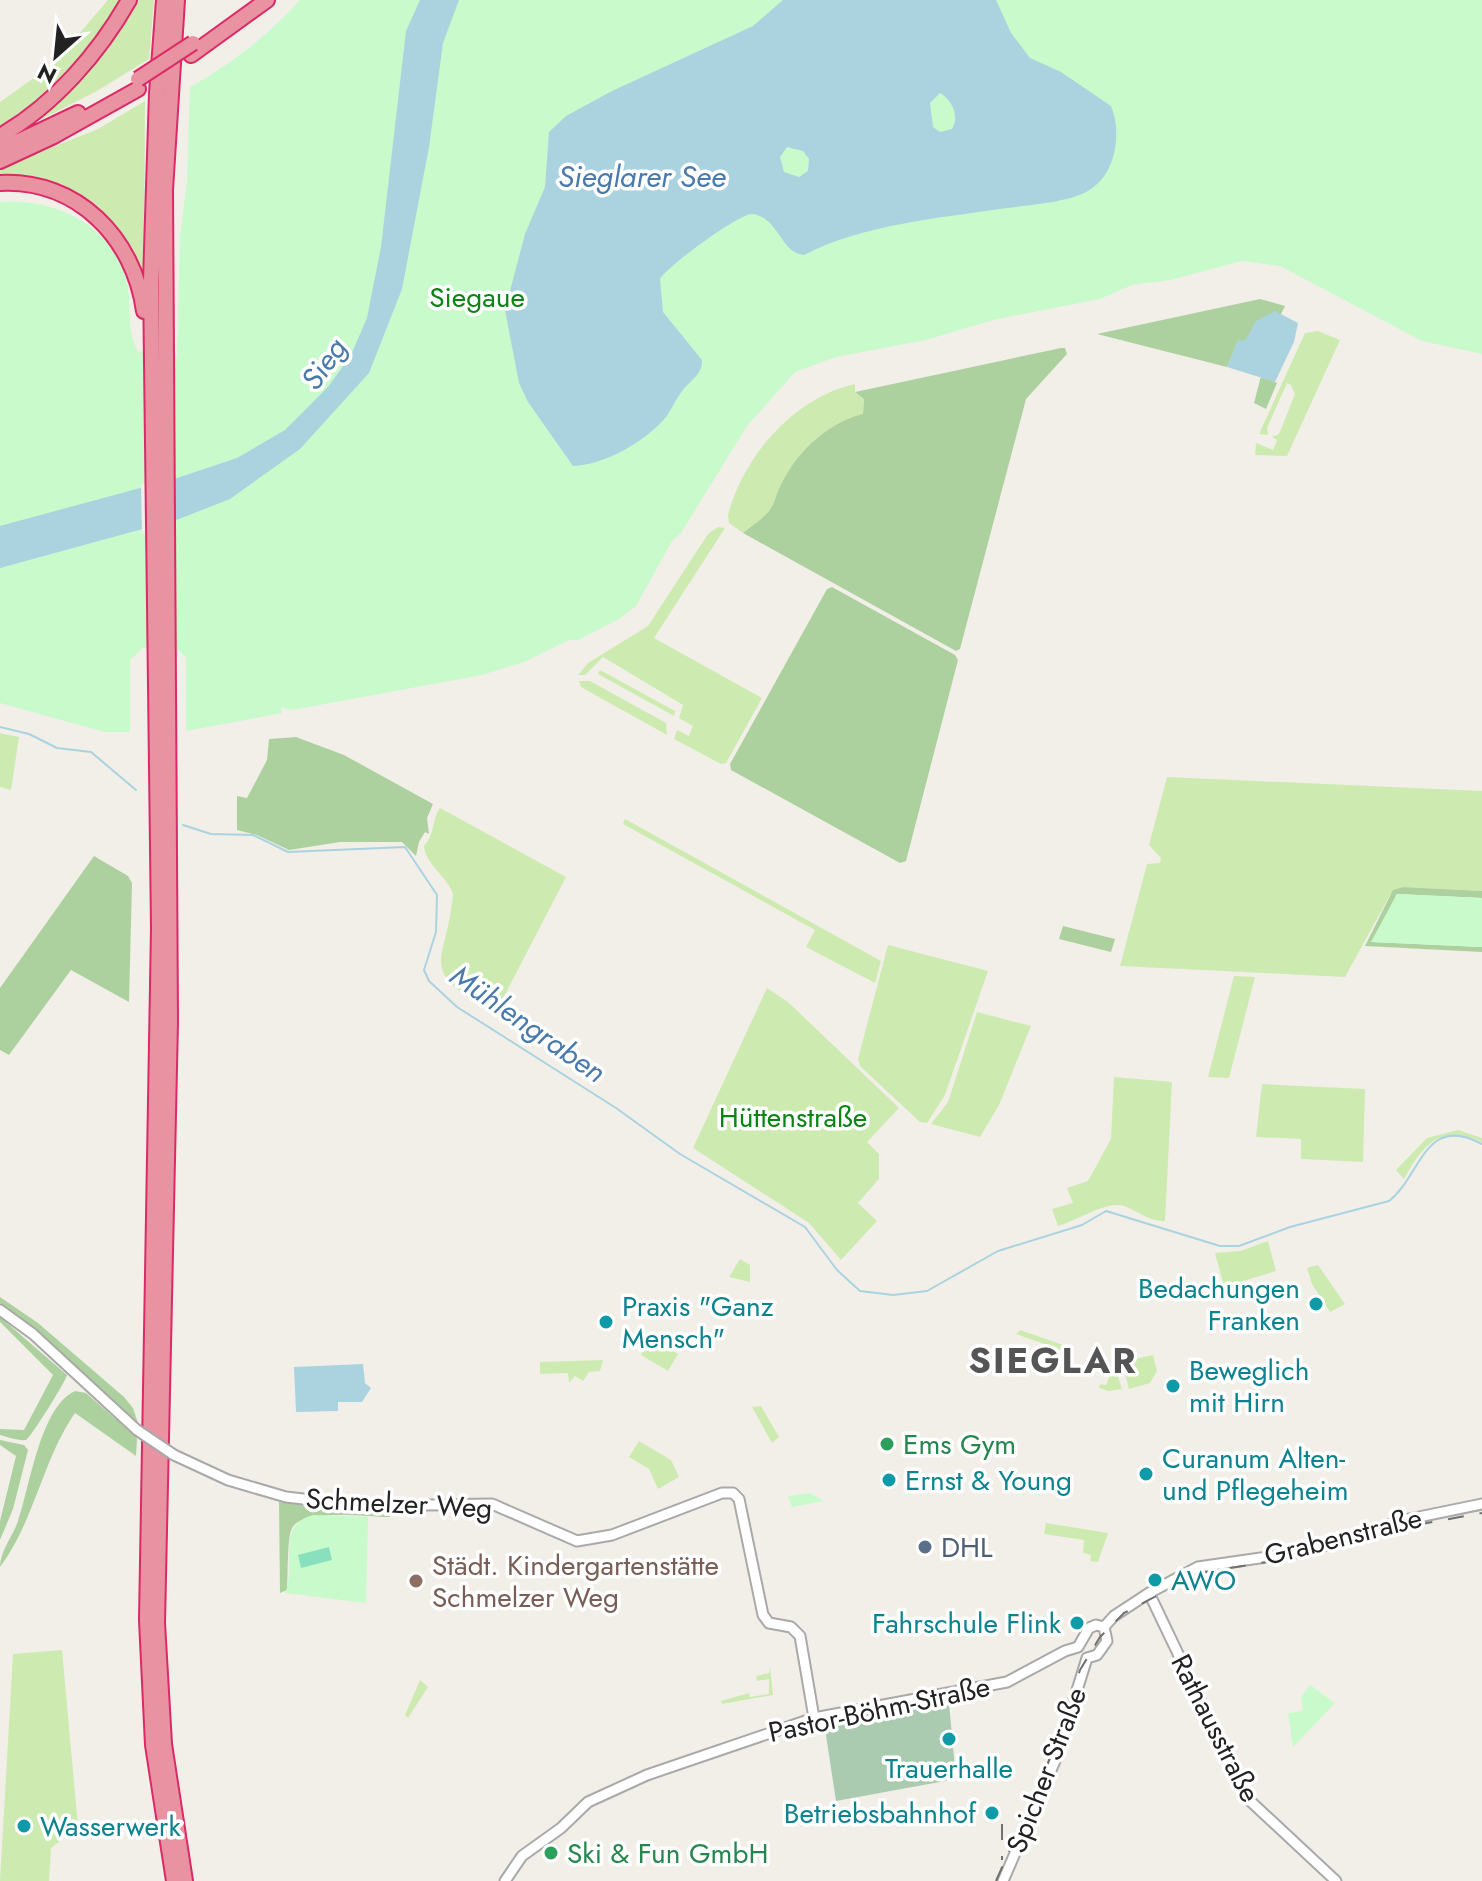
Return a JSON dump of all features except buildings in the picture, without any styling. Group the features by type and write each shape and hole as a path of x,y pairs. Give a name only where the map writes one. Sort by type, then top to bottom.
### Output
{"highway":[{"path":"0,136 67,83 104,38 129,0"},
{"path":"164,0 157,93 154,354 170,1021 157,1623 164,1744 185,1881"},
{"path":"174,1881 153,1745 147,1620 159,1108 161,650 152,399 177,0"},
{"path":"192,49 251,0"},
{"path":"0,161 54,136 267,0"},
{"path":"0,150 138,84"},
{"path":"0,183 53,191 78,203 108,227 126,253 139,284 154,354"}],"street":[{"name":"Schmelzer Weg","path":"0,1310 33,1334 137,1430 174,1455 228,1480 286,1497 364,1506 492,1504 577,1541 612,1535 722,1493 736,1494 758,1605 769,1623 788,1626 800,1636 814,1718"},
{"name":"Grabenstraße","path":"1149,1593 1203,1566 1308,1551 1404,1520 1482,1504"},
{"path":"1104,1627 1114,1616 1149,1593"},
{"name":"Rathausstraße","path":"1149,1593 1247,1798 1336,1881"},
{"path":"1096,1625 1104,1627 1107,1641 1097,1655 1087,1658 1078,1647 1089,1628 1096,1625"},
{"name":"Pastor-Böhm-Straße","path":"505,1881 522,1856 561,1828 588,1802 677,1762 814,1718 1007,1682 1078,1647"},
{"name":"Spicher Straße","path":"1003,1881 1055,1761 1087,1658"}],"green space":[{"path":"108,0 120,0 82,54 52,86 0,126 0,102 52,65"},
{"path":"135,0 154,0 149,59 97,91 20,130 69,86 98,54"},
{"name":"Siegaue","path":"300,0 1482,0 1482,354 1422,341 1280,266 1242,261 1170,280 1132,285 1100,299 993,320 926,340 836,357 795,372 747,426 681,533 672,541 636,606 619,619 578,640 569,640 524,662 482,675 292,710 281,707 282,713 186,731 186,657 175,647 143,648 130,660 130,732 104,732 0,703 0,202 40,204 77,218 93,229 107,243 126,279 130,325 138,351 177,357 180,237 187,181 190,87 249,48"},
{"path":"145,101 144,284 124,242 89,207 46,183 0,177 0,168 98,129"},
{"path":"1260,299 1285,306 1281,314 1245,341 1238,341 1227,367 1097,334"},
{"path":"1318,331 1340,340 1287,456 1255,455 1256,443 1273,450 1277,440 1272,437 1279,434 1295,394 1291,385 1287,383 1267,428 1268,435 1259,434 1305,333"},
{"path":"1065,348 1067,354 1026,399 960,649 956,651 743,533 772,507 787,473 807,447 833,427 863,414 864,399 855,392"},
{"path":"1261,376 1277,383 1266,409 1254,403"},
{"path":"855,384 855,392 864,399 863,415 833,427 807,447 787,473 772,507 743,533 729,523 728,515 735,493 746,471 775,432 812,402"},
{"path":"718,527 725,528 654,638 762,698 726,763 721,764 674,739 677,730 689,736 693,726 679,718 683,705 603,657 585,675 578,675 588,663 648,626 708,534"},
{"path":"832,587 955,655 958,660 906,861 900,863 731,770 730,764 827,589"},
{"path":"600,670 675,711 674,716 598,674"},
{"path":"579,681 590,681 666,723 667,735 581,687"},
{"path":"0,733 19,737 11,790 0,787"},
{"path":"296,737 344,755 433,804 427,818 429,834 425,832 419,842 416,856 402,842 340,842 289,850 257,835 237,830 237,796 247,798 267,760 269,739"},
{"path":"1167,777 1482,791 1482,891 1403,887 1390,895 1345,977 1120,966 1147,864 1160,863 1161,858 1149,845"},
{"path":"440,808 566,877 496,1012 490,1012 467,996 444,974 442,951 453,894 428,859 424,846"},
{"path":"625,819 881,961 875,983 806,947 815,930 623,824"},
{"path":"94,856 128,876 132,883 129,1002 71,970 9,1055 0,1050 0,988"},
{"path":"1403,887 1482,891 1482,898 1397,894 1372,942 1482,947 1482,952 1365,946 1393,890"},
{"path":"1397,894 1482,898 1482,947 1371,942"},
{"path":"1063,926 1115,939 1111,952 1059,939"},
{"path":"888,945 988,971 945,1095 927,1123 920,1122 860,1066 858,1059"},
{"path":"1234,976 1255,977 1229,1078 1208,1077"},
{"name":"Hüttenstraße","path":"767,988 788,1002 899,1108 867,1142 879,1154 879,1179 858,1203 877,1221 841,1260 809,1223 693,1148"},
{"path":"977,1012 1031,1026 999,1105 980,1137 931,1124 948,1102"},
{"path":"1114,1077 1172,1082 1165,1221 1154,1220 1117,1205 1100,1208 1058,1226 1052,1209 1073,1203 1067,1188 1088,1181 1111,1139"},
{"path":"1262,1084 1365,1089 1363,1162 1301,1159 1301,1139 1256,1137"},
{"path":"1458,1130 1482,1138 1482,1142 1455,1135 1444,1136 1426,1147 1404,1179 1396,1170 1427,1138"},
{"path":"1268,1241 1276,1271 1230,1285 1223,1283 1215,1253 1240,1251"},
{"path":"740,1259 750,1265 750,1282 729,1277"},
{"path":"1318,1265 1345,1304 1330,1312 1312,1284 1307,1268"},
{"path":"0,1297 38,1323 124,1397 133,1408 138,1423 38,1331 0,1303"},
{"path":"0,1317 67,1375 26,1440 0,1435 0,1429 24,1430 53,1375 0,1322"},
{"path":"1020,1330 1074,1350 1070,1353 1016,1334"},
{"path":"650,1338 678,1354 668,1371 641,1355"},
{"path":"1153,1355 1157,1371 1150,1383 1129,1389 1122,1362"},
{"path":"603,1360 600,1371 589,1372 583,1381 575,1376 569,1383 568,1373 540,1374 540,1362"},
{"path":"1114,1365 1122,1389 1108,1391 1099,1388 1100,1384 1106,1385 1112,1371 1108,1369"},
{"path":"75,1391 86,1393 137,1438 136,1456 75,1413 54,1451 22,1530 0,1567 4,1549 18,1521 45,1430 63,1400"},
{"path":"761,1406 779,1437 772,1443 752,1407"},
{"path":"0,1440 24,1445 28,1450 13,1509 0,1540 0,1521 16,1456 0,1445"},
{"path":"639,1441 671,1460 679,1477 658,1489 649,1469 629,1457"},
{"path":"810,1493 824,1501 792,1507 788,1496"},
{"path":"279,1502 334,1510 390,1512 390,1517 322,1516 298,1522 292,1528 289,1539 287,1590 280,1593"},
{"path":"313,1515 368,1517 366,1603 285,1593 294,1528 301,1520"},
{"path":"1046,1523 1108,1533 1098,1562 1090,1561 1091,1555 1083,1553 1084,1540 1044,1534"},
{"path":"329,1547 332,1560 301,1568 298,1555"},
{"path":"62,1650 78,1827 51,1848 49,1881 0,1881 13,1654"},
{"path":"770,1667 773,1695 722,1704 721,1701 749,1693 750,1697 769,1694 769,1679 757,1681 756,1676 769,1673"},
{"path":"420,1680 428,1687 408,1718 405,1715"},
{"path":"1310,1685 1335,1703 1293,1747 1288,1713 1303,1711 1301,1697"},
{"path":"944,1699 949,1703 956,1779 836,1801 824,1722"}],"water":[{"path":"420,0 459,0 443,43 429,147 402,289 369,373 300,449 230,499 179,519 0,568 0,526 177,478 237,458 285,430 328,387 351,355 367,318 381,247 406,31"},
{"name":"Sieglarer See","path":"783,0 996,0 1011,33 1030,58 1061,72 1111,106 1116,139 1111,163 1099,182 1073,197 877,229 827,244 804,255 790,248 761,217 752,214 733,222 689,253 660,279 663,312 702,360 699,373 681,393 666,417 648,435 611,456 573,466 528,402 519,383 505,310 525,234 545,187 549,132 566,116 612,91 753,26","holes":["940,93 951,104 955,114 952,129 940,132 933,127 930,103","787,147 803,151 809,159 808,171 799,177 784,172 780,157"]},
{"path":"1275,311 1298,323 1294,342 1275,382 1227,367 1238,340 1245,341 1256,321"},
{"path":"363,1364 365,1383 371,1388 362,1402 338,1402 338,1411 296,1412 294,1367"}],"pier":[{"path":"171,476 172,525 142,534 141,484"}],"waterway":[{"name":"Mühlengraben","path":"0,727 29,734 57,748 91,752 136,790"},
{"name":"Mühlengraben","path":"183,825 211,834 253,835 288,852 405,847 437,895 436,932 424,970 429,981 457,1007 616,1108 680,1154 805,1227 837,1270 860,1291 893,1295 927,1291 998,1251 1082,1225 1106,1211 1220,1246 1239,1246 1290,1227 1389,1201 1426,1151 1448,1136 1463,1136 1482,1144"}],"railway":[{"path":"996,1881 1048,1763 1080,1670 1100,1637 1124,1613 1200,1573 1315,1554 1400,1528 1482,1513"},
{"path":"1002,1824 1002,1860"}],"place":[{"name":"Bedachungen Franken","path":"1316,1304"},
{"name":"Praxis \"Ganz Mensch\"","path":"606,1322"},
{"name":"Beweglich mit Hirn","path":"1173,1386"},
{"name":"Ems Gym","path":"887,1444"},
{"name":"Curanum Alten- und Pflegeheim","path":"1146,1474"},
{"name":"Ernst & Young","path":"889,1480"},
{"name":"DHL","path":"925,1547"},
{"name":"AWO","path":"1155,1580"},
{"name":"Städt. Kindergartenstätte Schmelzer Weg","path":"416,1581"},
{"name":"Fahrschule Flink","path":"1077,1623"},
{"name":"Trauerhalle","path":"949,1739"},
{"name":"Betriebsbahnhof","path":"992,1813"},
{"name":"Wasserwerk","path":"24,1826"},
{"name":"Ski & Fun GmbH","path":"551,1853"}],"district":[{"name":"SIEGLAR","path":"1053,1360"}],"water label":[{"name":"Sieg","path":"324,364"}]}
